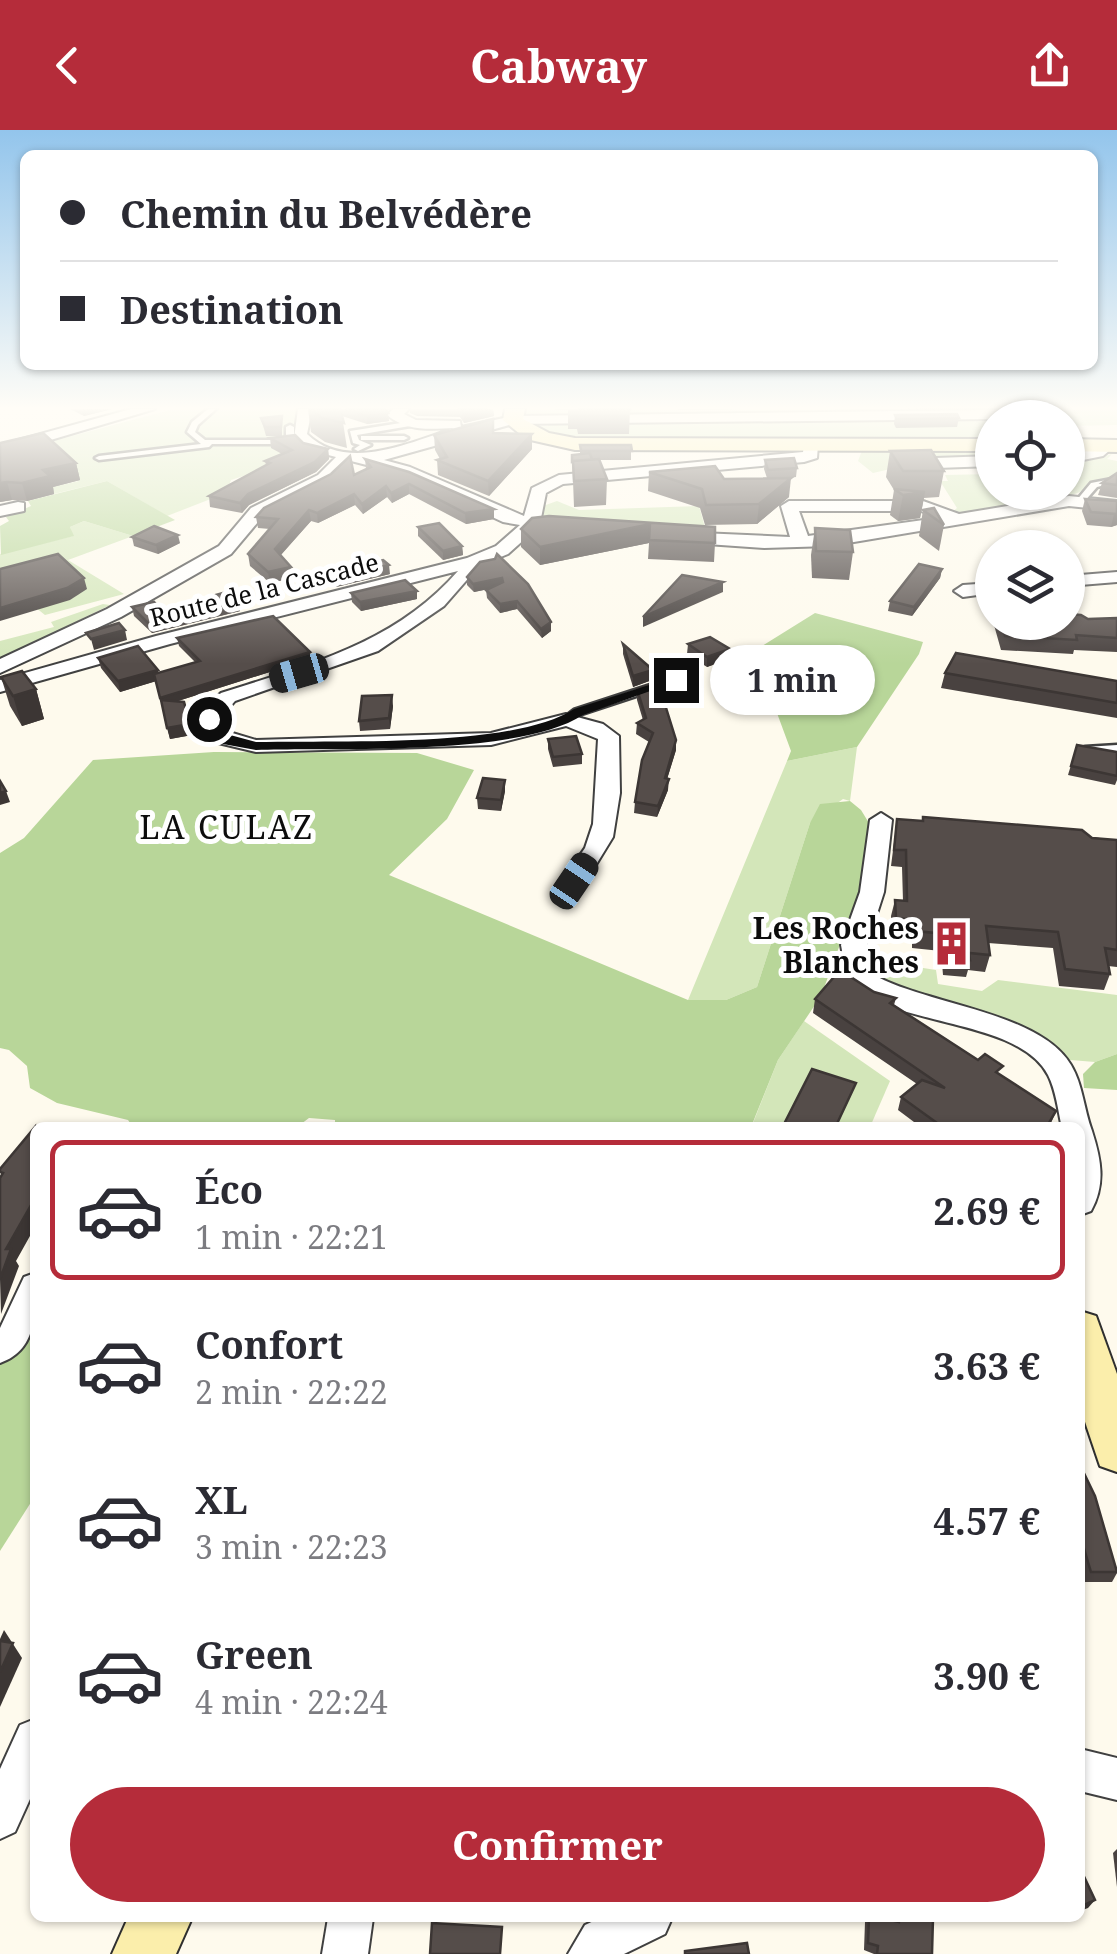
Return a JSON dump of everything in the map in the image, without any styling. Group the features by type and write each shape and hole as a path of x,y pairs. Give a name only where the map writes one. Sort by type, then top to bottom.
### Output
{"main road":[{"path":"1085,1346 1117,1450"},
{"path":"143,1954 158,1922"}],"street":[{"path":"0,667 225,550 257,512 292,494"},
{"path":"460,494 508,518 580,529"},
{"path":"531,524 539,494"},
{"path":"535,500 588,494"},
{"path":"1085,502 1117,506"},
{"path":"0,511 18,506"},
{"path":"801,543 790,506 923,506 960,521"},
{"path":"663,535 801,543 1026,510"},
{"name":"Route de la Cascade","path":"0,686 163,640 473,562 502,550 531,524"},
{"path":"473,562 433,604 376,645 358,655 228,697 209,719 214,734 227,742 256,746 454,742 491,739 566,720 583,723 608,736 610,752 602,832 598,846 574,881"},
{"path":"1085,579 1117,577"},
{"path":"963,592 975,590"},
{"path":"881,820 870,898 854,945 860,978 884,994 1028,1042 1058,1066 1075,1122"},
{"path":"1085,1156 1085,1194"},
{"path":"0,1349 12,1338 30,1297"},
{"path":"0,1818 30,1751"},
{"path":"1085,1771 1117,1779"},
{"path":"345,1954 350,1922"},
{"path":"590,1954 601,1941 641,1922"}],"lane":[{"path":"663,535 700,531"},
{"path":"566,720 578,712 676,680"},
{"path":"1080,750 1117,748"}],"green space":[{"path":"55,494 130,494 175,520 133,536 84,521 70,527 74,536 1,555 0,526 9,521 6,517 31,506 28,501"},
{"path":"129,494 223,494 167,516"},
{"path":"948,494 975,494 975,510 1011,510 978,513 951,513 957,508"},
{"path":"557,501 579,510 699,506 706,531 661,523 596,525 541,517 543,506"},
{"path":"84,521 133,536 68,560 124,594 45,615 30,603 70,600 82,591 0,580 0,554 73,536 70,527"},
{"path":"110,605 0,659 0,641 54,627 51,622"},
{"path":"815,613 923,642 857,747 787,761 791,751 754,651"},
{"path":"857,747 850,801 843,799 810,823 757,987 726,1000 688,1000 787,761"},
{"path":"214,752 417,753 474,770 447,819 389,875 688,1000 726,1000 757,987 810,823 820,804 850,801 872,828 863,882 821,996 778,1060 753,1122 335,1122 309,1118 304,1122 129,1122 57,1103 30,1088 27,1066 9,1050 0,1048 0,853 24,838 93,760"},
{"path":"865,959 936,970 938,984 982,991 998,980 1117,995 1117,1054 1095,1062 1058,1059 866,974"},
{"path":"804,1021 890,1081 872,1122 753,1122 778,1060"},
{"path":"1117,1054 1117,1090 1084,1088 1083,1074 1095,1062"},
{"path":"30,1322 30,1504 0,1551 0,1364"}],"building":[{"path":"212,494 248,494 240,503 209,496"},
{"path":"291,494 354,494 317,513 309,510 275,549 291,567 268,572 248,554 278,519 256,517 264,508"},
{"path":"354,494 375,494 362,504"},
{"path":"429,494 460,494 494,509 465,513"},
{"path":"703,494 771,494 759,504 706,505"},
{"path":"1085,499 1117,501 1117,514 1091,512"},
{"path":"934,508 944,525 923,510"},
{"path":"532,518 715,527 715,543 649,540 650,524 540,547 521,529"},
{"path":"439,523 462,546 443,551 418,527"},
{"path":"154,526 178,535 156,545 132,537"},
{"path":"815,528 850,530 853,552 816,551"},
{"path":"58,554 84,578 67,588 0,608 0,569"},
{"path":"497,554 528,584 551,622 541,629 517,601 500,604 486,590 503,582 502,578 473,584 467,577 480,562 495,559"},
{"path":"383,560 389,565 335,579 329,573"},
{"path":"919,564 942,569 914,607 890,601"},
{"path":"682,575 723,582 643,617"},
{"path":"405,580 417,591 360,602 351,593"},
{"path":"227,592 239,602 150,625 132,607 154,602 161,610"},
{"path":"273,616 310,652 160,698 154,674 200,661 177,638"},
{"path":"1085,617 1117,618 1117,638 1085,636"},
{"path":"119,623 125,630 91,639 86,633"},
{"path":"710,637 730,649 707,657 688,644"},
{"path":"623,644 653,670 633,676"},
{"path":"138,646 158,670 118,681 98,658"},
{"path":"956,653 1117,681 1117,703 945,673"},
{"path":"22,671 36,689 13,696 1,677"},
{"path":"658,682 676,740 665,778 669,779 658,806 635,802 642,760 653,733 637,723 646,718 637,689"},
{"path":"392,695 389,718 359,721 362,696"},
{"path":"161,700 184,702 190,724 167,728"},
{"path":"576,736 582,754 553,757 548,739"},
{"path":"1077,745 1117,752 1117,776 1071,766"},
{"path":"483,778 505,780 501,800 477,798"},
{"path":"923,817 1082,830 1092,838 1117,840 1117,950 1105,948 1110,974 1065,969 1058,932 986,926 990,955 969,953 970,960 948,958 945,934 916,931 915,920 896,918 895,900 907,901 906,850 894,850 897,819 923,821"},
{"path":"840,970 874,992 896,998 890,1003 978,1060 985,1054 1003,1066 996,1072 1056,1111 1050,1122 936,1122 901,1097 922,1080 945,1088 815,999"},
{"path":"812,1069 856,1083 838,1122 785,1122"},
{"path":"30,1133 30,1207 6,1249 11,1249 0,1279 3,1173 0,1169"},
{"path":"1085,1475 1117,1572 1091,1572 1085,1552"},
{"path":"0,1641 13,1643 0,1672"},
{"path":"1085,1879 1095,1900 1085,1905"},
{"path":"869,1922 933,1922 932,1954 877,1954 878,1946 868,1943"},
{"path":"432,1923 502,1927 500,1954 430,1954"},
{"path":"747,1943 749,1954 685,1954 685,1951"}],"place":[{"name":"Les Roches Blanches","path":"952,944"}],"district":[{"name":"LA CULAZ","path":"227,826"}],"route":[{"path":"209,719 214,734 227,742 256,746 491,739 566,720 578,712 676,680"}]}
